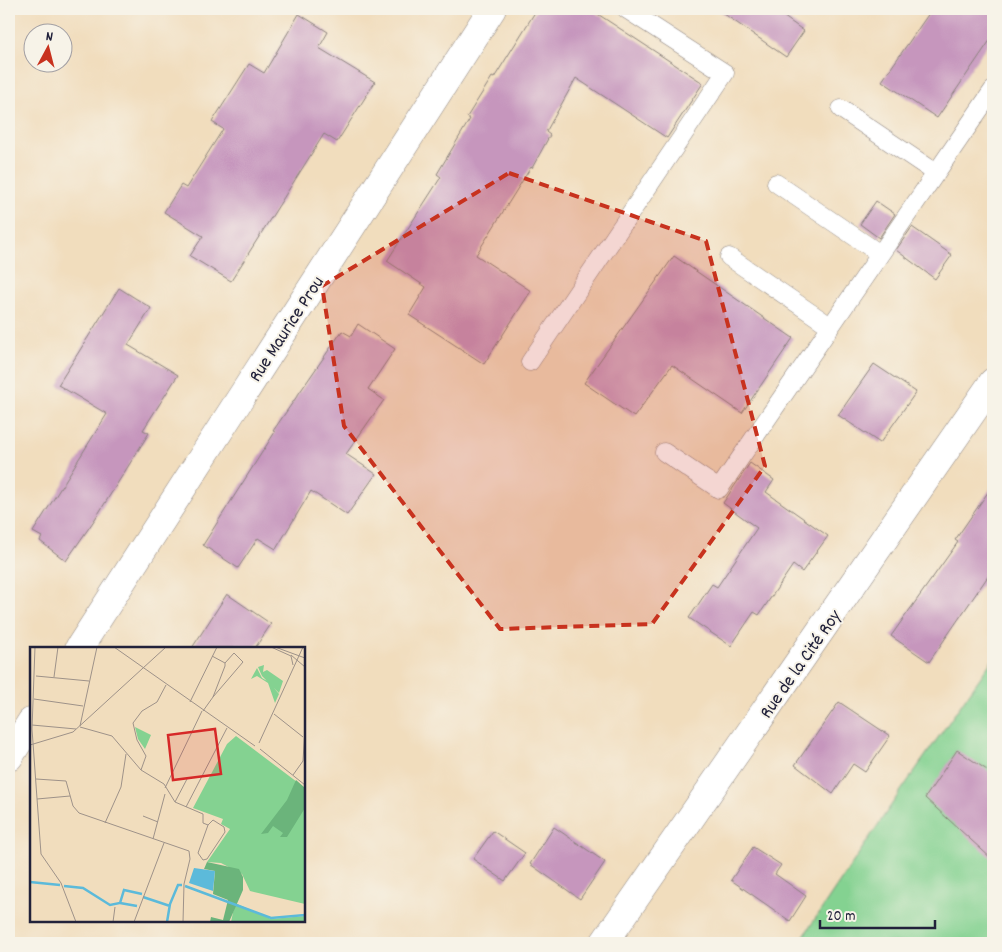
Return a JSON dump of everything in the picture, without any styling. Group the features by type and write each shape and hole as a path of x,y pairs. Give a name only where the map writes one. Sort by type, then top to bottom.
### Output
{"street":[{"name":"Rue Maurice Prou","path":"80,647 492,9"},
{"name":"Rue de la Cité Roy","path":"604,943 993,382"},
{"path":"9,757 30,724"}],"lane":[{"path":"530,362 725,73 626,9"},
{"path":"664,452 719,489 993,90"},
{"path":"841,109 936,173"},
{"path":"776,183 880,254"},
{"path":"729,257 830,326"}],"highlighted area":[{"path":"509,173 706,241 765,466 652,624 500,629 344,426 322,286"}],"green space":[{"path":"993,659 993,943 799,943 898,795"}],"building":[{"path":"537,9 590,9 703,83 667,138 576,78 546,132 550,135 532,168 476,255 531,291 484,364 409,315 426,287 387,261 441,177 437,174 470,119 467,117"},
{"path":"717,9 773,9 804,31 786,57"},
{"path":"932,9 993,9 993,36 937,118 882,81"},
{"path":"299,14 328,32 319,48 375,82 337,142 324,134 231,281 190,256 203,236 164,212 181,185 186,188 223,129 212,122 249,64 264,73"},
{"path":"876,201 895,214 879,238 860,224"},
{"path":"912,227 952,255 935,279 896,250"},
{"path":"674,256 793,338 742,413 672,365 634,417 584,383"},
{"path":"119,288 151,308 128,345 178,375 143,430 149,433 66,561 40,541 42,537 33,532 107,414 58,385"},
{"path":"358,324 395,349 368,389 384,400 346,454 376,474 347,515 311,491 276,549 258,538 238,568 203,545 275,432 273,431 342,331 351,336"},
{"path":"874,364 916,392 880,443 838,415"},
{"path":"750,463 774,480 766,492 828,536 802,572 793,565 759,615 754,612 731,646 689,618 712,584 717,587 757,528 723,503"},
{"path":"993,485 993,569 929,662 891,636 958,542 955,540"},
{"path":"227,594 271,624 256,647 193,647"},
{"path":"839,702 890,736 865,772 853,764 833,794 795,765"},
{"path":"957,750 993,774 993,860 925,798"},
{"path":"554,827 605,862 580,899 530,864"},
{"path":"493,831 525,853 505,881 473,859"},
{"path":"753,847 781,865 775,874 806,896 790,921 731,880"}]}
